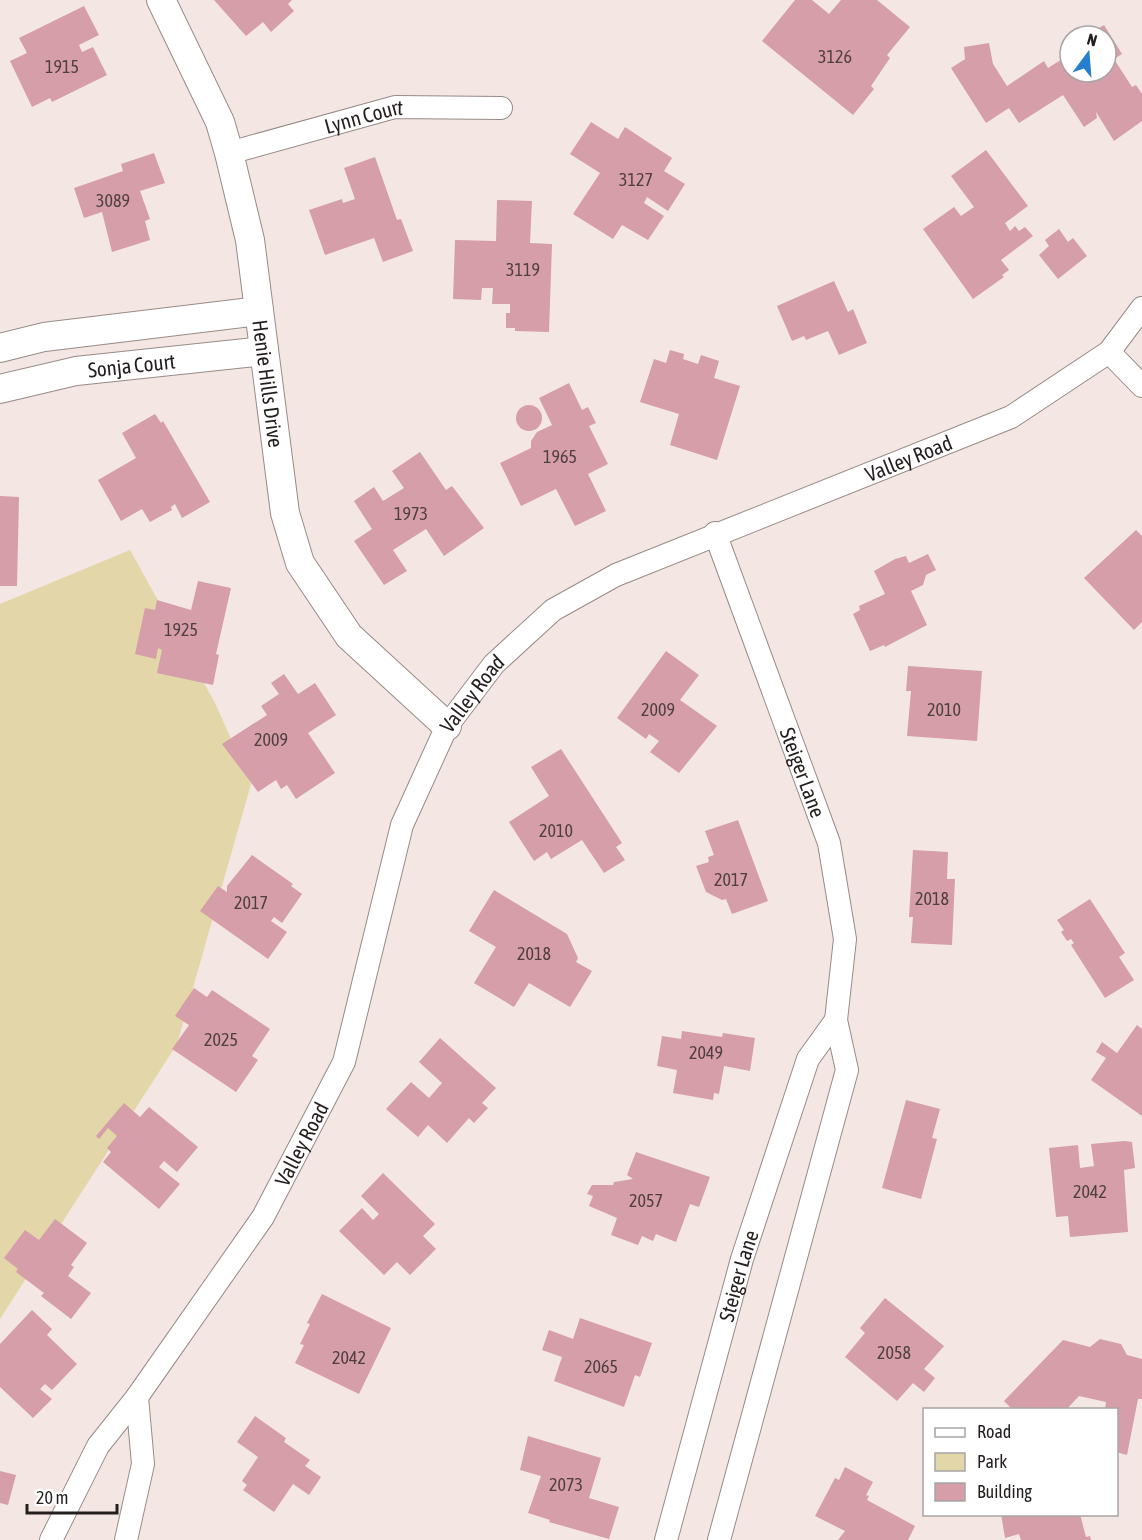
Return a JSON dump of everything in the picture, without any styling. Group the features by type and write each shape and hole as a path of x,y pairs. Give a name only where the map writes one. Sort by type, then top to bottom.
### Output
{"street":[{"name":"Henie Hills Drive","path":"161,0 220,122 229,153 250,240 285,513 300,563 349,636 447,726"},
{"name":"Lynn Court","path":"229,153 395,107 501,108"},
{"name":"Valley Road","path":"51,1540 98,1446 137,1397 263,1217 344,1062 402,825 447,726 494,664 553,610 616,575 715,533 1011,417 1109,352 1142,308"},
{"name":"Sonja Court","path":"0,348 44,337 259,311"},
{"name":"Sonja Court","path":"0,389 76,371 264,351"},
{"path":"1109,352 1142,386"},
{"name":"Steiger Lane","path":"715,533 829,843 845,939 836,1020 847,1070 719,1540"},
{"name":"Steiger Lane","path":"666,1540 742,1259 808,1059 836,1020"},
{"path":"126,1540 143,1464 137,1397"}],"green space":[{"path":"130,550 215,703 251,784 177,1044 0,1319 0,604"}],"building":[{"path":"214,0 292,0 288,4 294,11 271,32 263,22 246,36"},
{"path":"795,0 812,0 829,14 841,0 877,0 910,27 887,55 890,58 871,86 874,89 853,115 762,41"},
{"path":"84,6 99,35 79,45 82,52 93,47 107,75 52,102 50,98 32,107 10,61 27,53 19,38"},
{"path":"989,43 993,64 1007,86 1044,61 1048,68 1058,62 1058,84 1118,84 1118,65 1132,87 1136,85 1142,94 1142,121 1114,141 1096,112 1097,118 1084,127 1063,95 1019,123 1009,108 986,123 951,68 965,59 964,47"},
{"path":"591,122 618,139 625,127 672,158 664,171 685,184 668,211 647,197 644,203 664,216 648,240 622,225 613,239 573,214 600,173 570,154"},
{"path":"986,150 1028,206 1005,223 1010,231 1015,226 1019,231 1025,227 1033,236 1001,260 1009,270 1002,275 1004,277 973,299 923,229 954,207 961,216 974,207 951,176"},
{"path":"154,153 165,183 140,191 150,219 145,221 150,240 112,252 102,212 84,218 74,188 123,171 121,164"},
{"path":"375,157 397,220 401,219 413,251 383,262 374,238 325,255 309,210 342,199 343,203 355,199 344,168"},
{"path":"497,200 532,201 530,243 552,244 549,332 515,331 515,328 506,328 506,313 510,313 510,304 492,304 493,288 482,288 481,300 453,299 455,240 496,241"},
{"path":"1059,229 1068,242 1073,238 1087,256 1058,279 1039,255 1049,246 1045,240"},
{"path":"834,281 848,312 853,309 867,343 839,355 828,331 806,340 804,336 792,341 777,306"},
{"path":"670,350 684,354 683,359 698,364 701,355 719,361 714,378 740,386 717,460 670,445 679,414 640,402 654,359 666,363"},
{"path":"569,383 582,410 588,407 596,423 589,426 608,464 588,474 606,511 575,526 556,489 521,506 500,463 531,448 531,441 537,432 552,425 539,398"},
{"path":"529,405 538,409 542,418 538,427 529,431 520,427 516,418 520,409"},
{"path":"155,414 161,423 163,421 210,502 182,518 175,504 171,507 172,510 150,522 142,509 121,521 98,480 136,458 122,433"},
{"path":"420,452 446,490 452,486 484,528 444,556 426,529 393,550 407,571 384,585 354,541 372,529 354,501 374,487 383,501 404,488 392,471"},
{"path":"0,496 19,497 17,586 0,586"},
{"path":"1136,530 1142,536 1142,622 1134,630 1084,578"},
{"path":"928,554 936,570 926,575 923,585 911,591 927,625 885,647 884,645 870,651 853,614 860,610 859,606 885,594 874,571 895,559 906,556 909,563"},
{"path":"198,581 231,588 216,654 219,655 213,685 157,673 162,650 158,648 156,659 135,654 145,608 155,610 157,600 191,610"},
{"path":"666,651 699,675 680,700 717,726 679,773 650,752 659,741 649,734 646,739 617,718"},
{"path":"908,666 982,671 977,741 907,736 911,691 906,691"},
{"path":"284,674 298,694 315,683 336,715 308,733 335,773 296,799 287,785 281,789 276,780 258,792 222,744 267,715 261,706 279,694 271,683"},
{"path":"561,749 622,843 616,847 625,860 604,873 582,840 551,859 547,852 534,861 509,822 549,796 531,767"},
{"path":"738,820 768,901 732,914 726,899 722,900 706,892 696,866 709,862 708,857 714,855 705,831"},
{"path":"913,850 948,852 947,879 955,879 952,945 911,943 913,917 909,917"},
{"path":"252,855 293,884 291,886 302,894 282,923 274,917 271,921 287,932 268,959 200,911 218,886 227,892 227,886"},
{"path":"494,890 567,934 578,958 576,962 592,971 570,1007 529,983 514,1007 474,983 496,947 469,931"},
{"path":"1090,899 1125,953 1119,957 1134,980 1105,998 1071,945 1074,943 1071,939 1067,941 1061,932 1064,930 1057,920"},
{"path":"194,988 207,997 212,990 270,1029 252,1056 258,1060 236,1092 172,1049 189,1025 175,1016"},
{"path":"1137,1025 1142,1029 1142,1116 1091,1080 1106,1058 1096,1052 1102,1042 1117,1053"},
{"path":"682,1031 722,1037 723,1033 755,1038 750,1071 724,1066 719,1094 714,1093 713,1100 673,1093 677,1070 657,1066 662,1036 681,1039"},
{"path":"440,1038 496,1088 482,1103 488,1108 474,1123 469,1118 447,1143 428,1125 418,1137 386,1109 411,1082 429,1098 442,1083 419,1062"},
{"path":"906,1100 940,1109 932,1138 937,1139 921,1199 882,1188"},
{"path":"124,1103 140,1117 149,1107 198,1147 177,1172 164,1161 159,1167 180,1184 159,1209 103,1162 111,1152 107,1148 117,1136 108,1128 99,1139 96,1136"},
{"path":"1132,1142 1135,1168 1124,1170 1128,1232 1070,1237 1068,1216 1056,1217 1049,1148 1078,1145 1080,1168 1094,1166 1091,1144"},
{"path":"636,1152 710,1177 699,1207 690,1204 676,1242 656,1234 653,1241 642,1236 638,1245 611,1235 617,1218 589,1206 593,1196 587,1194 592,1185 613,1185 614,1182 633,1179 627,1175"},
{"path":"383,1173 435,1224 423,1236 436,1249 410,1275 397,1262 384,1275 339,1231 362,1208 373,1220 379,1214 361,1196"},
{"path":"55,1219 87,1243 71,1265 74,1267 68,1276 91,1293 71,1319 41,1296 44,1293 16,1272 18,1269 4,1258 25,1230 39,1240"},
{"path":"322,1294 391,1328 359,1394 295,1363 304,1345 300,1344 310,1324 307,1323"},
{"path":"885,1298 944,1346 924,1369 935,1378 924,1392 913,1383 897,1401 845,1357 865,1333 860,1328"},
{"path":"32,1310 52,1329 47,1335 77,1364 52,1390 45,1384 40,1389 52,1399 33,1418 0,1387 0,1344"},
{"path":"580,1318 652,1343 640,1377 635,1375 624,1407 554,1381 562,1357 542,1350 549,1330 573,1339"},
{"path":"1100,1339 1121,1344 1127,1355 1142,1359 1142,1399 1138,1399 1127,1455 1118,1453 1118,1408 1105,1408 1106,1402 1079,1396 1068,1408 1011,1408 1004,1401 1063,1340 1090,1347"},
{"path":"255,1416 286,1438 284,1442 310,1460 305,1466 321,1477 309,1495 293,1484 274,1512 243,1490 247,1485 242,1481 258,1457 237,1442"},
{"path":"528,1436 601,1458 589,1498 619,1507 609,1539 549,1522 550,1520 528,1513 541,1476 520,1470"},
{"path":"845,1467 873,1482 866,1495 869,1496 867,1500 915,1526 908,1540 838,1540 845,1531 815,1516 835,1478 839,1480"},
{"path":"0,1471 16,1475 8,1505 0,1503"},
{"path":"1001,1516 1081,1516 1086,1537 1090,1536 1091,1540 1021,1540 1019,1534 1005,1538"}]}
